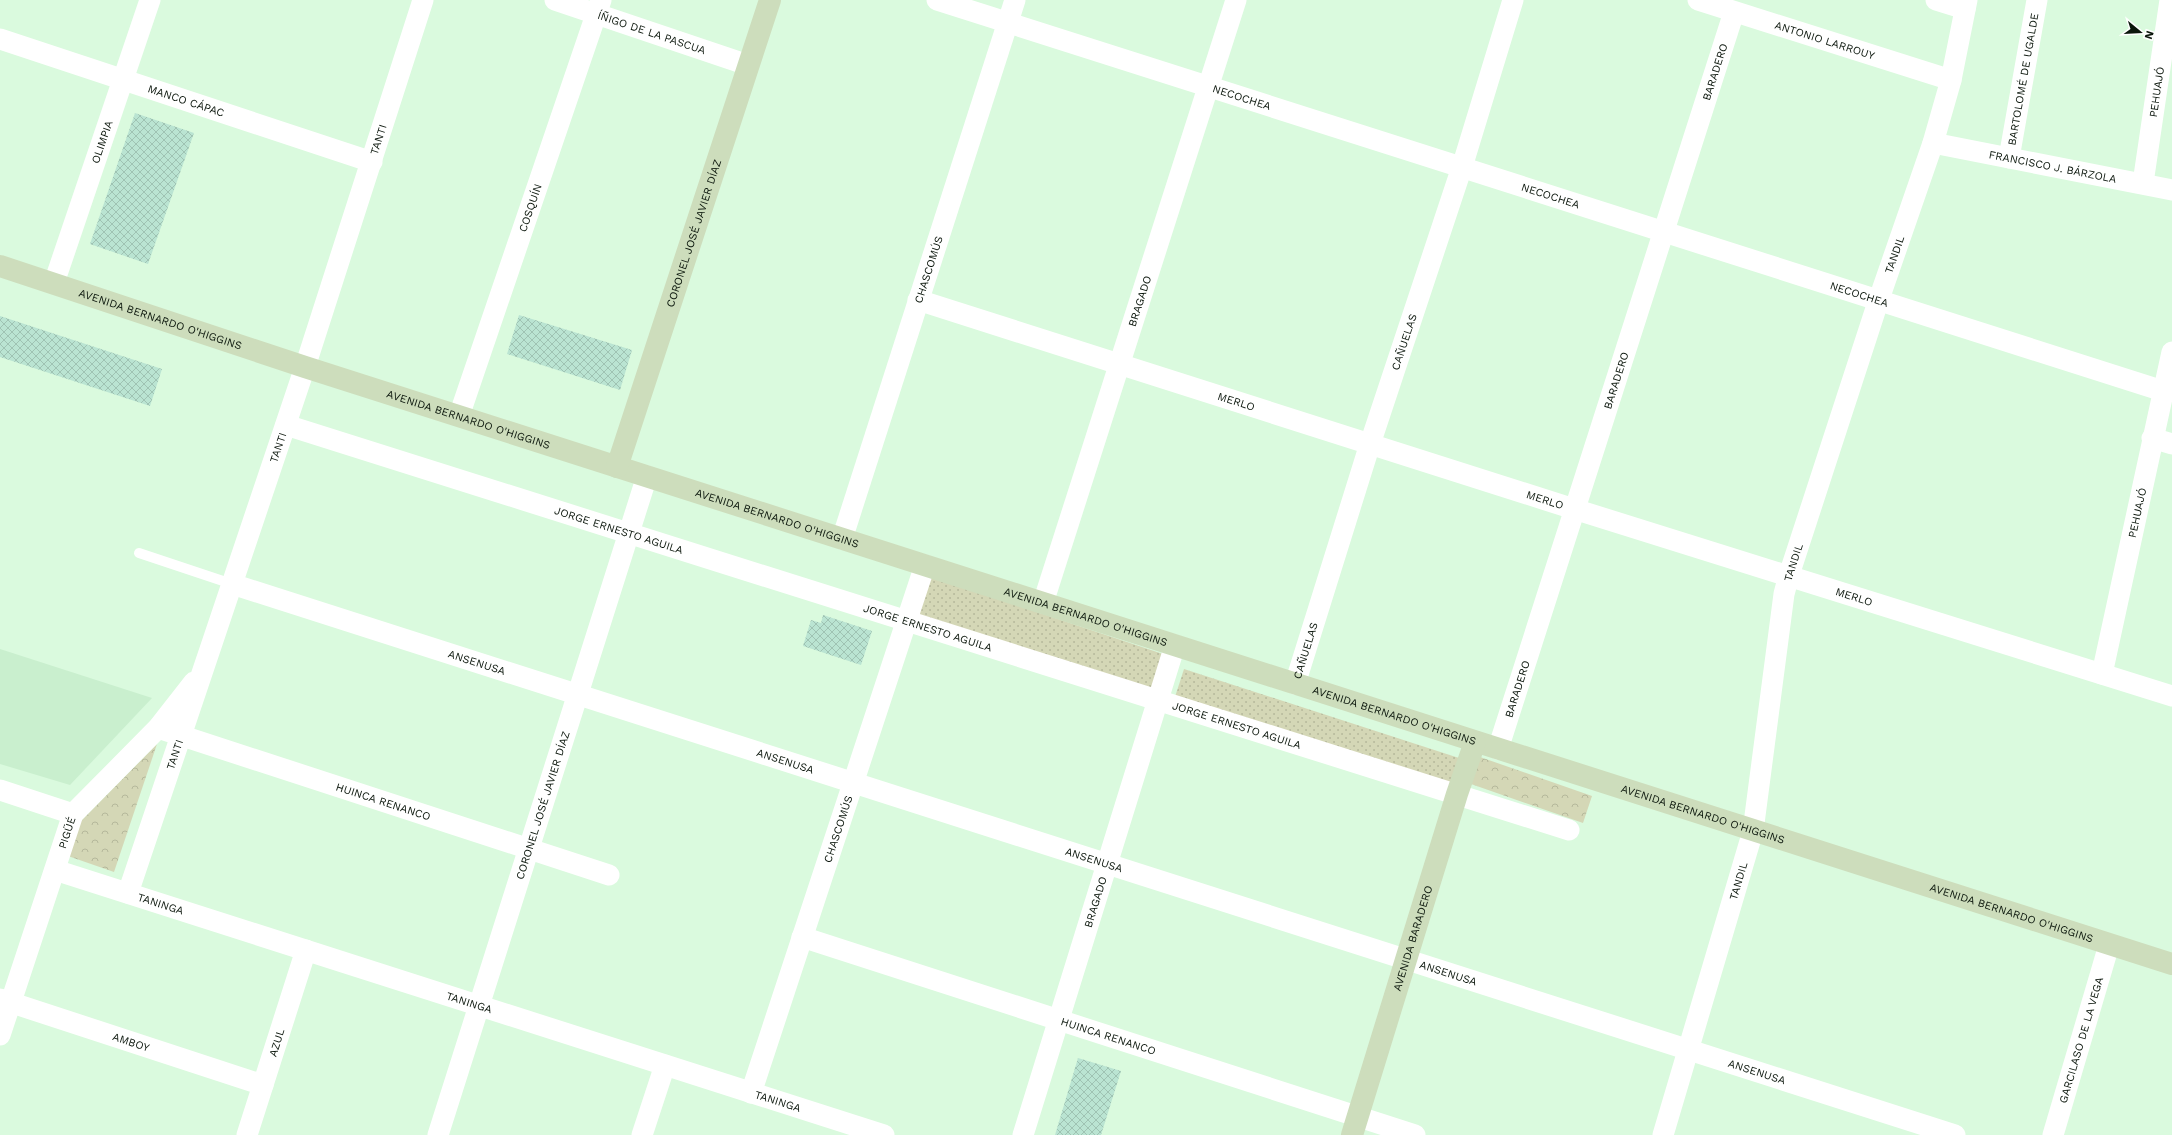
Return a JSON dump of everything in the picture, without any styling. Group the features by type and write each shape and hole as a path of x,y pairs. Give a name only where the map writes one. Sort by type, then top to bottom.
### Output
{"main road":[{"name":"CORONEL JOSÉ JAVIER DÍAZ","path":"617,467 770,0"},
{"name":"AVENIDA BERNARDO O'HIGGINS","path":"0,266 305,367 2172,964"},
{"name":"AVENIDA BARADERO","path":"1355,1126 1408,960 1457,794 1475,742"}],"street":[{"name":"OLIMPIA","path":"54,283 150,0"},
{"name":"TANTI","path":"128,893 286,425 423,0"},
{"name":"ÍÑIGO DE LA PASCUA","path":"555,0 598,7 748,65"},
{"name":"NECOCHEA","path":"937,0 1663,232 1879,299 2163,391"},
{"name":"CHASCOMÚS","path":"842,539 1015,0"},
{"name":"BRAGADO","path":"1042,603 1236,0"},
{"name":"CAÑUELAS","path":"1295,684 1370,444 1462,168 1513,0"},
{"name":"ANTONIO LARROUY","path":"1698,0 1951,80"},
{"path":"1936,0 1966,5"},
{"name":"BARTOLOMÉ DE UGALDE","path":"2009,158 2037,0"},
{"name":"PEHUAJÓ","path":"2143,183 2170,0"},
{"name":"TANDIL","path":"1663,1135 1753,831 1784,594 1789,575 1879,299 1933,143 1951,80 1966,5"},
{"name":"COSQUÍN","path":"459,416 598,7"},
{"name":"BARADERO","path":"1498,749 1734,12"},
{"name":"MANCO CÁPAC","path":"0,40 372,162"},
{"name":"FRANCISCO J. BÁRZOLA","path":"1933,143 2143,183 2172,190"},
{"name":"MERLO","path":"918,300 1574,509 2172,696"},
{"name":"PEHUAJÓ","path":"2102,674 2152,438 2172,352"},
{"name":"JORGE ERNESTO AGUILA","path":"286,425 1569,830"},
{"path":"2152,438 2172,444"},
{"name":"CORONEL JOSÉ JAVIER DÍAZ","path":"438,1135 647,476"},
{"name":"CHASCOMÚS","path":"751,1093 925,565"},
{"name":"ANSENUSA","path":"232,584 1955,1135"},
{"name":"BRAGADO","path":"1023,1135 1175,645"},
{"name":"PIGÜÉ","path":"0,1035 5,1001 55,870 73,814 158,728 204,671"},
{"name":"HUINCA RENANCO","path":"158,728 609,875"},
{"path":"0,790 73,814"},
{"name":"TANINGA","path":"55,870 751,1093 852,1130 884,1135"},
{"name":"HUINCA RENANCO","path":"802,937 1059,1020 1355,1126 1415,1135"},
{"name":"GARCILASO DE LA VEGA","path":"2053,1135 2109,945"},
{"name":"AZUL","path":"247,1135 306,950"},
{"name":"AMBOY","path":"5,1001 263,1085"},
{"path":"642,1135 665,1065"}],"lane":[{"path":"139,554 232,584"}],"shaded area":[{"path":"0,649 152,698 70,785 0,764"}],"green space":[{"path":"926,575 1166,655 1155,692 913,615"},
{"path":"1184,669 1459,758 1448,790 1174,700"},
{"path":"157,744 114,872 68,856 79,823"},
{"path":"1480,757 1592,796 1583,823 1471,784"}],"building":[{"path":"135,113 194,133 148,264 90,244"},
{"path":"519,315 632,350 620,390 507,354"},
{"path":"0,316 162,369 150,406 0,357"},
{"path":"823,615 872,631 861,665 803,646 811,620 821,623"},
{"path":"1078,1058 1121,1071 1101,1135 1055,1135"}]}
